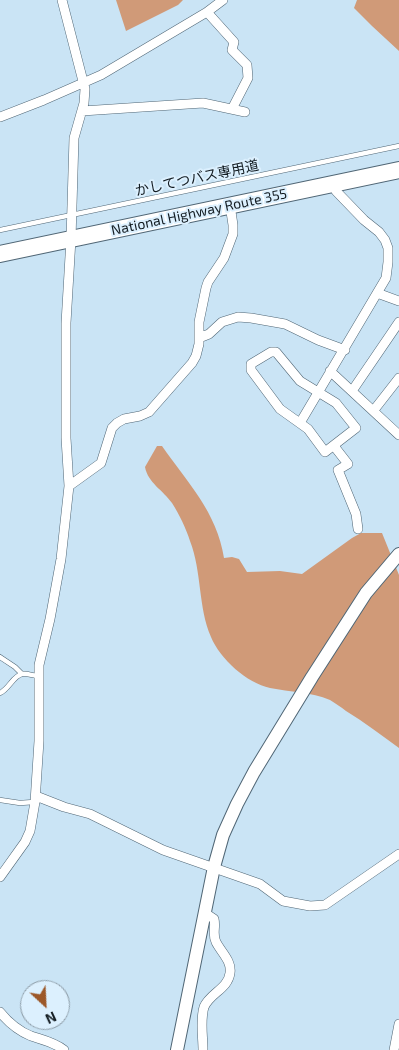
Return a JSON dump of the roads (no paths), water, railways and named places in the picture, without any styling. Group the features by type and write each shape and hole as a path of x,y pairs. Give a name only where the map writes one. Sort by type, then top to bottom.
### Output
{"highway":[{"name":"National Highway Route 355","path":"0,254 399,170"}],"street":[{"path":"0,877 25,842 30,831 36,799 39,741 38,665 50,619 61,558 69,486 66,438 66,323 74,138 85,96 84,82 62,0"},
{"path":"0,117 101,75 207,12 223,0"},
{"path":"207,12 234,42 232,50 247,64 248,78 232,109"},
{"path":"82,111 203,103 245,112"},
{"path":"300,423 317,392 345,350 387,272 388,248 385,240 336,191 334,184"},
{"path":"69,486 104,459 112,428 124,419 149,412 192,363 198,350 199,322 206,288 224,258 233,234 230,205"},
{"path":"377,293 399,301"},
{"path":"199,338 208,334 222,322 238,318 251,318 285,324 318,340 345,350"},
{"path":"352,391 399,322"},
{"path":"271,352 276,352 300,381 317,392 336,403 356,428 325,452 312,433 280,409 250,366 271,352"},
{"path":"330,372 397,430"},
{"path":"374,410 399,378"},
{"path":"334,446 348,464 338,470 356,514 358,529"},
{"path":"176,1050 214,867 223,835 254,772 312,677 366,593 399,554"},
{"path":"36,799 90,814 164,850 260,884 283,901 310,906 325,905 399,854"},
{"path":"202,1050 202,1017 205,1005 227,983 231,972 227,959 216,942 213,933 214,918 205,912"},
{"path":"0,1012 8,1022 29,1035 56,1044 64,1050"},
{"path":"394,1050 399,1024"}],"lane":[{"name":"かしてつバス専用道","path":"0,230 399,146"},
{"path":"0,657 22,674"},
{"path":"0,693 8,688 16,677 22,674 38,676"},
{"path":"0,800 20,803 36,799"}]}
